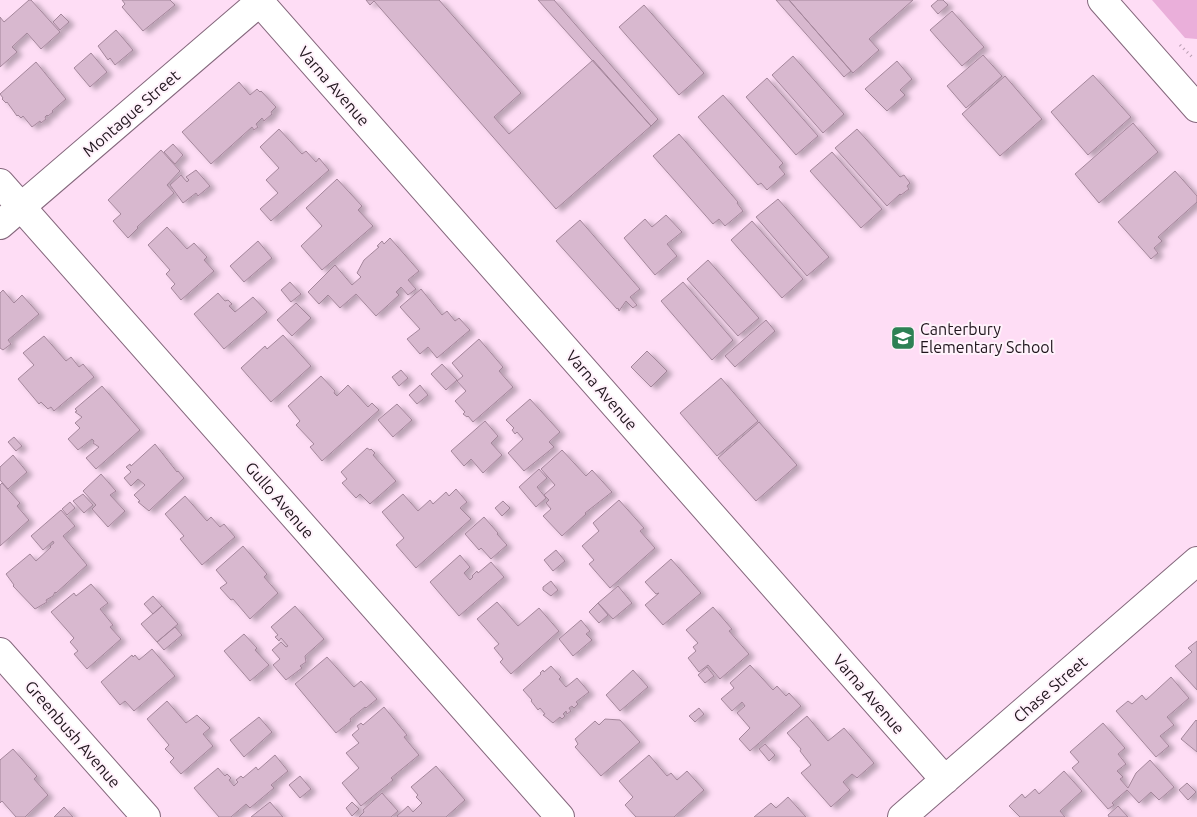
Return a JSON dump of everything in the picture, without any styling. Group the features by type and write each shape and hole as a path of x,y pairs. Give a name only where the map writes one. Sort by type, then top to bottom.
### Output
{"street":[{"path":"1102,0 1194,99"},
{"name":"Montague Street","path":"0,225 260,1"},
{"name":"Varna Avenue","path":"260,1 945,780"},
{"name":"Gullo Avenue","path":"0,183 560,817"},
{"name":"Chase Street","path":"902,817 1197,561"},
{"name":"Greenbush Avenue","path":"0,652 146,817"}],"shaded area":[{"path":"1152,0 1197,0 1197,39 1185,38"}],"building":[{"path":"29,0 60,32 41,49 27,33 12,47 17,52 0,67 0,17 4,22"},
{"path":"122,0 170,0 175,5 143,31 122,7 125,4"},
{"path":"366,0 439,0 521,93 494,117 509,134 593,60 651,126 556,209 374,1 370,5"},
{"path":"538,0 554,0 658,119 651,126"},
{"path":"776,0 789,0 851,71 844,77"},
{"path":"789,0 913,0 869,39 879,50 853,73"},
{"path":"938,0 943,0 948,5 938,14 931,6"},
{"path":"644,5 704,73 679,95 619,27"},
{"path":"952,11 984,47 962,66 930,30"},
{"path":"61,14 69,22 60,30 53,22"},
{"path":"116,30 133,50 115,65 110,58 108,60 98,46"},
{"path":"91,53 107,72 90,87 74,68"},
{"path":"983,55 1002,76 966,108 947,86"},
{"path":"793,56 844,114 823,133 772,75"},
{"path":"897,61 912,79 900,90 905,95 887,111 865,89"},
{"path":"36,62 66,99 45,117 46,119 32,127 23,116 21,118 17,116 0,94"},
{"path":"1093,75 1131,117 1088,155 1051,112"},
{"path":"1005,76 1042,119 1000,156 962,114"},
{"path":"767,78 818,136 796,155 746,97"},
{"path":"239,82 250,95 257,89 261,91 276,107 271,112 272,114 264,121 262,118 256,124 258,127 254,130 252,127 211,164 182,132"},
{"path":"723,95 783,163 779,167 785,174 767,190 761,183 758,185 698,117"},
{"path":"1133,123 1158,152 1099,203 1075,174"},
{"path":"279,129 302,154 306,151 316,162 319,158 329,170 271,221 260,209 278,193 266,180 279,168 260,147"},
{"path":"857,129 900,177 904,175 910,183 907,186 909,189 900,194 887,206 835,148"},
{"path":"679,134 738,202 743,211 725,226 719,219 713,224 653,156"},
{"path":"173,144 183,155 175,164 164,152"},
{"path":"161,150 180,171 167,185 174,193 137,227 128,238 113,221 121,214 108,200"},
{"path":"832,152 882,209 861,228 810,171"},
{"path":"196,170 210,186 198,196 196,193 183,203 170,185 181,175 187,182 189,180 186,177"},
{"path":"1175,171 1197,196 1197,202 1158,237 1162,241 1154,248 1158,253 1151,259 1118,222"},
{"path":"337,179 362,206 358,210 373,226 322,270 301,246 322,226 306,208"},
{"path":"778,199 829,257 807,276 756,217"},
{"path":"666,215 682,232 667,244 677,256 655,275 624,238 645,219 652,227"},
{"path":"580,220 640,289 630,297 637,305 633,308 626,301 619,311 556,241"},
{"path":"752,221 803,279 782,298 731,240"},
{"path":"167,227 187,249 194,243 207,257 204,260 214,271 181,300 171,288 175,284 166,274 170,270 148,245"},
{"path":"390,238 419,271 408,280 416,289 408,295 401,287 396,292 399,295 376,316 356,294 340,308 328,295 319,304 308,292 335,265 352,285 361,277 357,273 364,260 379,247 377,246 382,241 384,244"},
{"path":"258,241 272,258 244,282 230,266"},
{"path":"708,260 759,318 738,336 687,279"},
{"path":"290,282 301,294 291,302 281,290"},
{"path":"683,282 733,340 712,360 661,301"},
{"path":"421,289 442,315 447,311 455,321 459,318 470,330 437,358 428,347 420,354 407,339 420,329 400,307"},
{"path":"3,290 14,303 22,295 39,314 8,340 11,344 3,350 0,348 0,293"},
{"path":"218,293 225,301 228,300 232,304 229,306 235,312 253,297 267,312 224,349 194,314"},
{"path":"296,303 311,318 292,336 277,320"},
{"path":"766,320 775,331 735,367 725,356"},
{"path":"283,335 311,366 271,402 241,368 265,346 267,349"},
{"path":"44,336 66,361 71,357 79,367 83,364 94,377 54,411 51,407 48,409 41,402 39,404 18,379 34,365 23,353"},
{"path":"479,339 503,367 499,371 513,387 473,422 468,416 463,414 465,412 455,401 466,391 457,381 463,376 452,363"},
{"path":"647,351 667,371 651,387 631,367"},
{"path":"442,364 457,380 446,390 431,374"},
{"path":"401,370 408,378 399,386 392,377"},
{"path":"321,376 335,391 334,393 337,396 348,385 368,407 372,403 379,410 322,461 310,447 314,444 296,425 300,421 288,406"},
{"path":"721,378 758,421 717,456 680,413"},
{"path":"420,385 428,395 417,404 409,395"},
{"path":"102,386 140,430 96,469 86,458 99,447 93,443 94,441 92,439 78,450 68,439 80,428 75,423 82,417 75,412 77,411 75,409"},
{"path":"530,399 560,432 549,442 554,447 524,471 508,453 523,439 517,432 515,434 512,430 514,428 506,420"},
{"path":"397,404 412,420 393,437 378,420"},
{"path":"485,421 498,436 491,443 502,455 483,473 471,459 464,466 451,451"},
{"path":"759,422 797,465 756,501 718,458"},
{"path":"14,437 22,446 16,451 8,442"},
{"path":"155,444 184,478 149,511 138,502 140,501 134,495 145,485 138,479 131,486 124,478 131,472 126,467 130,464 131,466"},
{"path":"367,448 375,453 373,455 396,481 370,504 360,494 356,498 342,483 347,479 341,472"},
{"path":"562,450 586,476 592,470 612,492 585,513 562,536 543,516 551,509 546,503 549,500 544,495 555,485 541,469"},
{"path":"13,455 27,472 8,489 0,480 0,467"},
{"path":"539,469 547,478 537,487 546,498 536,507 519,487"},
{"path":"101,474 116,491 110,495 125,511 108,527 92,509 96,505 83,491"},
{"path":"2,483 20,503 17,506 29,520 0,546 0,485"},
{"path":"456,489 467,502 460,508 471,519 416,568 396,545 404,538 382,512 403,494 418,511 430,500 433,504 446,492 449,496"},
{"path":"83,494 93,505 84,513 73,501"},
{"path":"185,496 207,521 211,517 220,527 224,524 235,537 202,565 180,539 184,536 165,514"},
{"path":"619,500 644,528 640,531 655,548 610,588 589,564 594,560 582,546 599,531 593,523"},
{"path":"503,501 510,508 502,516 495,508"},
{"path":"70,502 75,508 67,515 62,509"},
{"path":"61,510 75,526 63,536 87,565 55,592 53,596 46,600 47,602 35,609 13,586 6,574 30,554 36,561 51,547 54,543 53,541 43,550 31,536"},
{"path":"484,517 507,545 491,559 481,548 479,550 465,534"},
{"path":"243,546 267,574 264,577 278,593 250,619 233,599 231,600 220,588 227,583 216,570"},
{"path":"556,550 565,561 553,571 544,560"},
{"path":"460,555 470,567 464,573 470,580 477,571 478,573 491,562 504,577 459,616 430,582"},
{"path":"671,559 701,593 663,625 645,605 659,593 656,594 645,582"},
{"path":"551,581 558,590 551,596 543,590 543,587"},
{"path":"91,584 108,603 100,609 113,625 110,627 121,639 87,669 74,654 78,651 70,642 74,638 51,612 74,593 76,596"},
{"path":"618,586 632,603 613,619 598,603"},
{"path":"153,596 162,606 153,614 144,604"},
{"path":"497,602 518,626 539,608 559,631 511,674 500,662 503,659 494,648 499,644 477,619"},
{"path":"598,603 608,615 599,623 589,612"},
{"path":"162,606 178,624 157,642 141,624"},
{"path":"295,606 324,639 305,656 306,662 300,666 302,668 286,680 273,665 280,659 272,650 281,642 286,647 288,646 281,638 279,641 275,637 278,635 271,627"},
{"path":"713,607 732,629 729,631 749,654 720,679 708,665 699,672 688,658 696,651 693,647 698,643 686,630"},
{"path":"581,620 590,631 586,634 592,640 573,656 559,639"},
{"path":"175,627 182,635 164,650 157,642"},
{"path":"244,634 269,665 250,681 224,651"},
{"path":"1197,641 1197,690 1175,666 1192,652 1188,648"},
{"path":"152,649 175,676 134,711 125,701 120,705 101,682 132,655 133,657 135,655 139,660"},
{"path":"327,657 354,687 361,681 377,699 350,719 351,721 336,733 295,684"},
{"path":"750,665 773,690 777,686 786,696 789,693 801,706 750,751 739,739 750,728 737,713 745,706 742,702 732,711 721,699 734,688 730,683"},
{"path":"551,666 561,677 559,679 566,687 577,678 589,692 576,702 578,704 574,708 572,706 569,708 571,711 567,714 566,711 563,714 565,716 562,719 560,717 553,723 543,715 545,714 540,708 538,710 523,690 543,670 544,672"},
{"path":"707,667 714,676 705,683 698,675"},
{"path":"633,670 648,687 620,711 606,695"},
{"path":"1171,677 1189,698 1167,717 1174,725 1160,736 1169,746 1156,757 1116,711 1128,701 1132,704 1142,695 1146,700"},
{"path":"167,701 186,723 197,715 210,728 203,734 213,746 181,774 170,762 174,758 165,749 169,745 147,719"},
{"path":"384,707 407,735 404,737 419,755 391,778 393,780 361,806 342,783 359,768 346,753 359,743 352,735 359,729 357,726 361,723 363,725"},
{"path":"699,708 704,714 695,722 689,716"},
{"path":"807,716 828,741 844,728 874,763 857,778 852,774 843,782 850,790 831,807 801,773 811,765 800,751 801,749 787,733"},
{"path":"259,717 272,732 244,757 230,740"},
{"path":"605,719 620,720 640,742 601,776 575,747 578,744 575,739 595,721 599,725"},
{"path":"1197,721 1197,752 1181,739"},
{"path":"1103,723 1125,748 1118,754 1126,764 1117,771 1123,777 1120,779 1128,788 1136,773 1150,760 1174,787 1159,800 1151,792 1139,803 1127,790 1108,809 1072,768 1079,762 1070,752"},
{"path":"765,744 775,755 769,761 759,749"},
{"path":"13,749 37,776 34,779 48,795 25,817 16,817 2,801 0,803 0,760"},
{"path":"275,755 288,771 271,785 274,788 250,808 246,804 231,817 219,817 194,788 218,768 225,776 227,774 231,778 229,780 234,786 238,782 236,780 241,776 243,778 256,767 258,770"},
{"path":"649,755 667,776 671,773 677,780 687,771 704,790 674,817 636,817 625,805 633,797 619,781"},
{"path":"436,766 465,800 446,817 398,817 408,806 413,812 422,803 416,797 418,795 411,787"},
{"path":"1064,771 1082,791 1060,811 1065,817 1020,817 1009,806 1022,794 1025,798 1035,789 1039,794"},
{"path":"300,776 311,789 300,798 289,785"},
{"path":"1187,783 1196,792 1188,800 1179,790"},
{"path":"382,793 398,811 391,817 359,817 364,812 363,810"},
{"path":"788,797 806,817 754,817 771,803 776,808"},
{"path":"270,802 283,817 251,817 261,809"},
{"path":"352,802 359,809 352,816 346,808"},
{"path":"1118,806 1128,817 1109,817 1108,815"},
{"path":"64,807 73,817 54,817"}],"place":[{"name":"Canterbury Elementary School","path":"903,338"}]}
